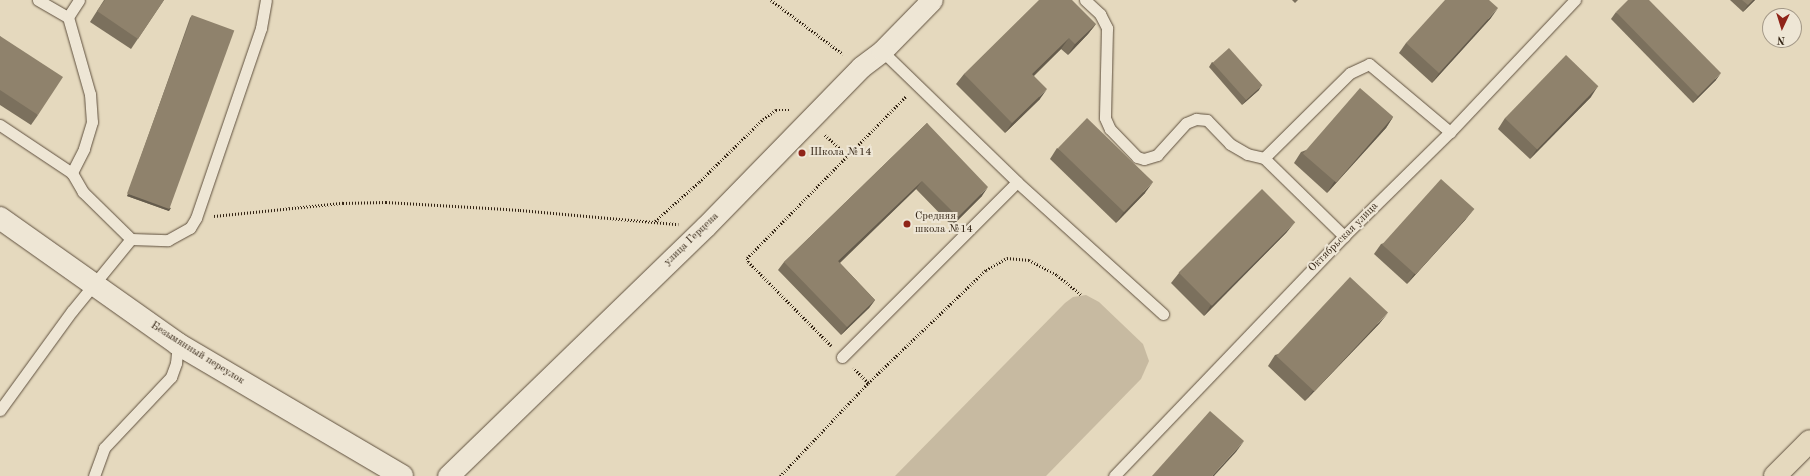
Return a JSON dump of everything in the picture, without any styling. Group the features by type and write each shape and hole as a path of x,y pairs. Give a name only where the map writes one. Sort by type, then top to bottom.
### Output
{"main road":[{"path":"1775,476 1810,441"}],"street":[{"name":"улица Герцена","path":"448,476 705,227 810,122 861,67 882,51 932,0"},
{"name":"Безымянный переулок","path":"0,218 178,344 402,476"}],"lane":[{"path":"38,0 68,18 90,94 92,122 84,150 72,173"},
{"path":"68,18 79,0"},
{"path":"0,125 72,173 83,192 130,239 168,240 190,228 196,218 261,28 266,0"},
{"path":"1085,0 1100,14 1107,28 1106,118 1110,129 1137,157 1144,159 1157,155 1186,123 1196,119 1207,120 1230,144 1247,154 1264,158 1344,236"},
{"name":"Октябрьская улица","path":"1114,476 1344,236 1450,132 1575,0"},
{"path":"882,51 916,86 1017,182 1163,314"},
{"path":"1264,158 1350,73 1364,65 1375,67 1450,132"},
{"path":"842,357 1017,182"},
{"path":"0,410 130,239"},
{"path":"94,476 104,448 172,377 178,344"}],"path":[{"path":"771,0 861,67"},
{"path":"868,383 748,262 747,258 916,86"},
{"path":"655,221 699,182 763,119 776,110 785,108 810,122 848,156"},
{"path":"196,218 343,204 386,202 655,221 705,227"},
{"path":"780,476 868,383 986,270 1007,258 1029,260 1057,274 1082,295"}],"shaded area":[{"path":"1086,295 1099,302 1143,344 1149,361 1141,379 1046,476 895,476 1065,303 1073,297"}],"building":[{"path":"105,0 164,0 138,39 97,11"},
{"path":"1039,0 1072,0 1096,24 1075,44 1069,38 1032,74 1047,89 1012,123 964,74"},
{"path":"1445,0 1489,0 1498,8 1439,73 1406,43"},
{"path":"1628,0 1649,0 1721,73 1698,96 1616,12"},
{"path":"1742,0 1753,0 1748,5"},
{"path":"192,15 234,30 169,209 127,194"},
{"path":"0,36 63,77 38,115 0,90"},
{"path":"1229,48 1262,85 1246,100 1213,63"},
{"path":"1566,55 1598,86 1537,150 1505,118"},
{"path":"1360,88 1393,117 1336,183 1303,154"},
{"path":"1087,118 1153,182 1124,212 1058,148"},
{"path":"927,123 988,187 958,217 922,181 838,261 875,300 847,327 784,262"},
{"path":"1441,179 1474,209 1416,275 1382,244"},
{"path":"1262,189 1295,222 1212,306 1179,272"},
{"path":"1350,277 1388,312 1314,391 1276,356"},
{"path":"1210,411 1244,441 1212,476 1152,476"}],"place":[{"name":"Школа №14","path":"802,153"},
{"name":"Средняя школа №14","path":"907,224"}]}
